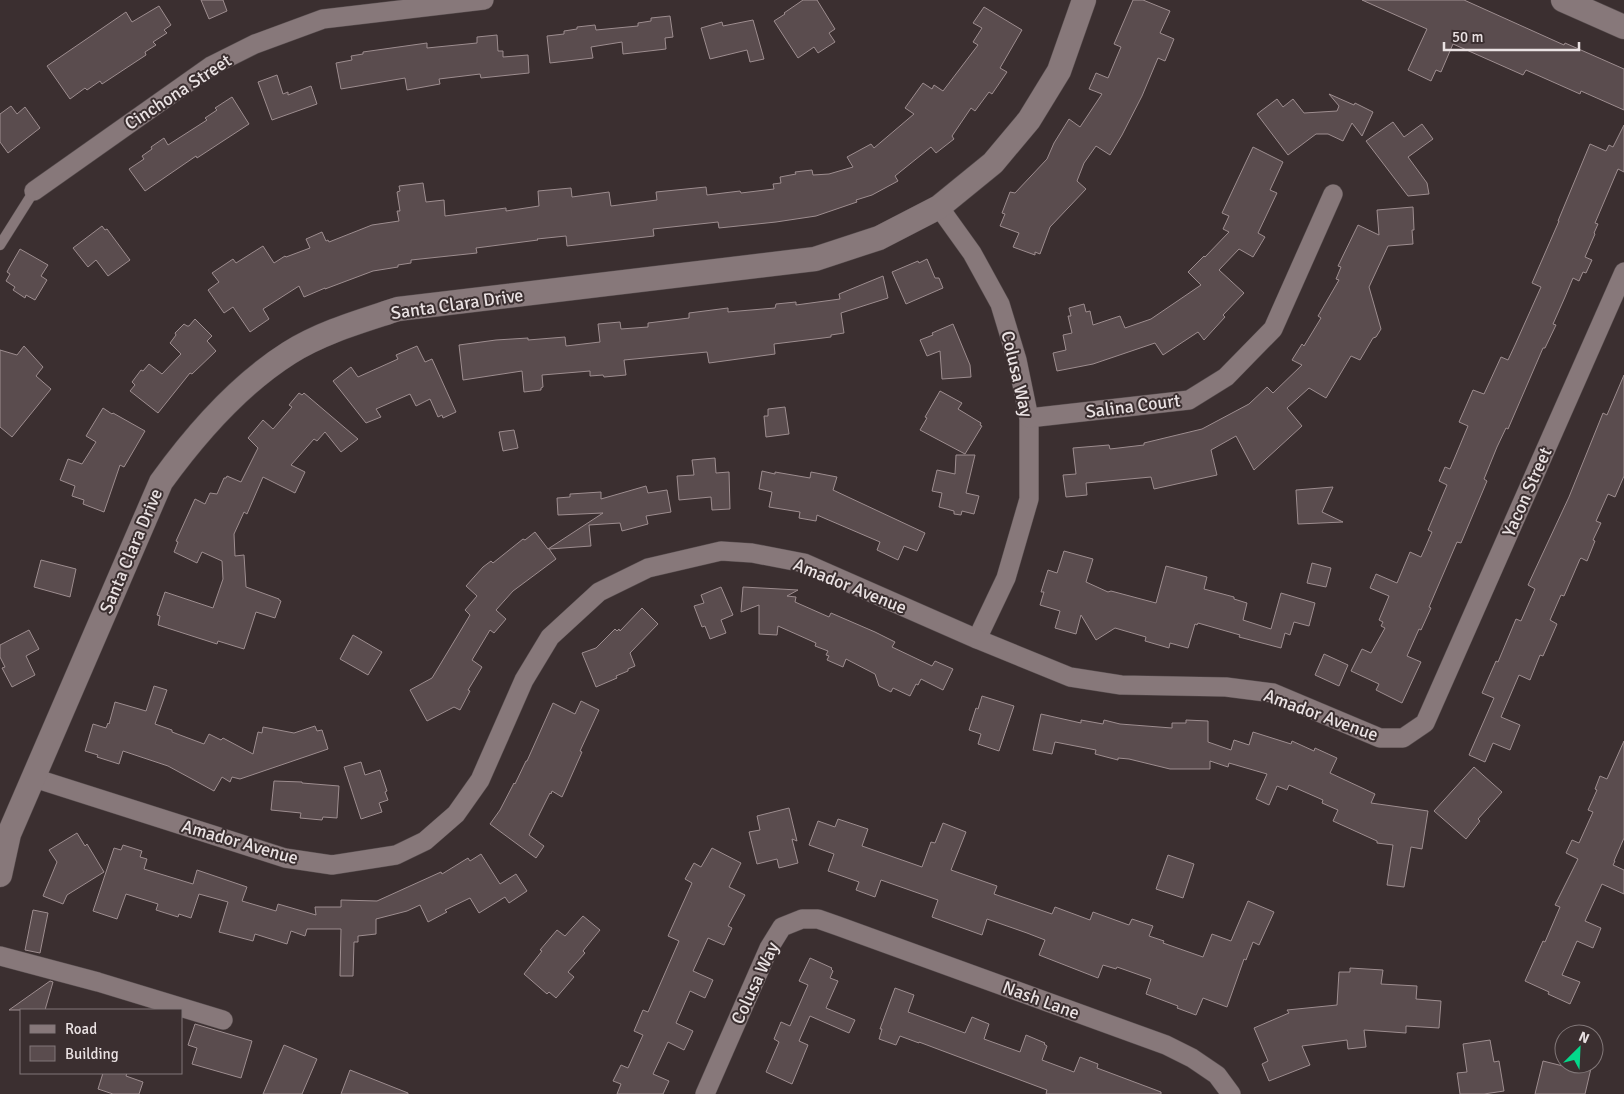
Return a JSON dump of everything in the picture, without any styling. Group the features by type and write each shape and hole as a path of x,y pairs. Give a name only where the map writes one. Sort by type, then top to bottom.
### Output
{"street":[{"name":"Cinchona Street","path":"34,191 211,66 255,44 323,19 484,0"},
{"name":"Santa Clara Drive","path":"0,875 9,834 161,482 183,451 250,381 290,352 341,327 398,309 815,259 879,238 939,207 993,163 1029,120 1059,71 1084,0"},
{"path":"1563,0 1624,27"},
{"name":"Salina Court","path":"1029,418 1189,400 1226,378 1273,329 1333,194"},
{"name":"Colusa Way","path":"939,207 972,253 1000,304 1017,360 1029,418 1029,499 1006,578 977,639"},
{"name":"Yacon Street","path":"1430,712 1624,272"},
{"name":"Amador Avenue","path":"34,778 285,858 332,865 396,855 425,841 456,814 480,780 524,680 550,637 599,592 648,568 720,551 752,553 804,563 977,639 1070,676 1121,685 1226,687 1273,693 1380,738 1403,738 1425,723 1430,712"},
{"name":"Colusa Way","path":"704,1094 769,948 782,928 802,919 818,919 838,926"},
{"name":"Nash Lane","path":"838,926 1166,1045 1192,1058 1217,1075 1231,1094"},
{"path":"0,956 98,982 223,1020"}],"lane":[{"path":"0,245 34,191"}],"building":[{"path":"201,0 223,0 227,11 209,19"},
{"path":"803,0 817,0 835,29 829,33 835,42 818,53 814,47 798,58 774,21"},
{"path":"1133,0 1143,0 1170,11 1160,33 1174,39 1165,61 1158,58 1142,96 1110,155 1096,146 1084,163 1077,181 1086,189 1050,227 1040,254 1035,252 1035,255 1013,247 1019,233 1000,226 1005,214 1002,213 1010,192 1015,193 1047,159 1054,143 1069,119 1080,127 1102,94 1089,89 1096,73 1108,78 1121,47 1114,44"},
{"path":"1362,0 1464,0 1564,45 1565,43 1624,69 1624,110 1581,91 1580,94 1526,70 1523,75 1453,44 1441,72 1436,70 1431,81 1408,70 1427,29"},
{"path":"159,6 171,25 164,30 167,33 153,42 156,45 145,52 146,55 102,84 100,81 87,90 85,88 70,99 47,66 126,12 132,22"},
{"path":"984,7 1022,30 1000,68 1007,72 992,94 989,92 975,111 971,108 952,136 954,139 936,153 931,147 895,176 898,181 872,195 856,200 857,202 816,216 776,222 719,228 718,222 653,229 654,236 567,246 566,236 537,239 476,248 477,253 411,260 411,263 373,271 304,297 299,286 263,309 269,319 250,332 233,307 224,313 208,290 219,282 212,273 233,259 236,263 263,246 274,263 285,256 310,248 306,239 322,232 326,241 328,240 329,242 372,225 399,221 397,211 400,211 397,192 400,191 399,186 423,183 426,202 444,200 445,216 506,208 506,211 539,206 538,191 571,188 572,197 609,192 611,206 657,200 656,192 706,187 707,195 774,189 773,184 781,183 780,177 796,174 795,172 812,170 813,175 829,174 853,167 847,157 871,144 874,148 914,114 905,108 923,83 932,89 934,85 943,91 978,45 973,42 982,28 973,23"},
{"path":"670,16 673,37 665,38 666,49 623,54 622,42 591,47 593,58 550,63 547,36 564,34 564,31 577,29 577,27 595,25 596,30 638,26 638,23 651,21 651,18"},
{"path":"753,20 764,59 750,62 747,50 710,59 701,28 722,22 723,26"},
{"path":"497,35 498,51 503,51 503,57 528,55 529,73 481,78 480,74 439,79 440,84 407,90 405,78 341,89 336,63 352,60 351,56 363,54 363,52 427,43 427,48 477,43 477,37"},
{"path":"277,75 283,94 288,92 288,95 311,86 317,104 272,120 258,82"},
{"path":"1329,94 1354,105 1355,103 1373,112 1362,136 1352,123 1343,141 1328,134 1316,134 1288,155 1257,114 1277,99 1283,107 1293,99 1304,113 1337,111 1339,106"},
{"path":"232,97 249,124 197,158 196,156 145,191 129,169 144,159 142,156 152,149 151,147 164,138 168,145 207,120 205,118 217,110 215,108"},
{"path":"11,106 17,114 25,107 40,128 8,153 0,142 0,114"},
{"path":"1393,122 1404,137 1422,124 1433,139 1408,157 1427,183 1429,194 1408,196 1366,141"},
{"path":"1624,125 1624,172 1618,169 1595,223 1598,224 1585,257 1592,260 1586,273 1583,272 1579,281 1573,278 1553,324 1556,325 1545,348 1543,348 1508,429 1506,428 1497,447 1484,479 1487,481 1461,543 1457,542 1429,607 1431,608 1407,656 1421,662 1402,703 1376,690 1379,684 1351,671 1362,649 1371,653 1385,628 1381,626 1383,622 1379,620 1389,596 1370,588 1376,574 1397,583 1410,552 1421,557 1432,532 1428,530 1447,485 1439,481 1445,467 1450,469 1468,426 1459,422 1473,390 1484,394 1501,357 1508,360 1541,287 1532,283 1590,144 1606,151 1609,145 1613,147"},
{"path":"1253,147 1283,162 1270,190 1277,193 1258,233 1265,237 1253,257 1239,249 1219,270 1244,293 1223,315 1225,317 1204,340 1198,332 1163,355 1155,343 1093,364 1057,371 1053,353 1066,350 1063,335 1072,333 1068,316 1071,316 1069,308 1084,304 1086,312 1090,311 1093,325 1120,316 1125,328 1151,319 1201,285 1188,272 1229,232 1223,229 1229,216 1222,213"},
{"path":"1413,207 1413,244 1388,246 1369,287 1381,329 1376,337 1373,338 1360,360 1351,356 1326,398 1309,388 1287,408 1302,426 1254,470 1236,436 1211,450 1217,475 1154,489 1151,477 1086,483 1087,495 1066,497 1063,475 1076,474 1073,448 1109,445 1110,449 1144,445 1144,443 1202,429 1249,404 1267,387 1273,393 1302,365 1292,360 1302,344 1304,346 1321,318 1318,316 1339,280 1336,279 1341,267 1338,266 1358,225 1379,235 1377,210"},
{"path":"102,226 105,230 107,229 130,260 108,276 96,260 88,267 73,248"},
{"path":"20,249 48,265 41,276 47,280 35,300 26,295 25,298 13,290 15,287 6,281 10,274 7,272"},
{"path":"927,259 935,278 939,278 943,288 906,304 892,272"},
{"path":"883,276 888,298 841,313 844,333 831,335 831,337 774,344 775,354 709,363 707,352 624,360 626,375 590,376 590,371 542,375 543,387 541,390 524,392 522,371 463,380 459,345 496,340 565,337 566,346 600,342 598,324 620,322 621,329 648,327 648,323 689,318 689,313 728,308 728,312 775,308 776,304 796,302 796,305 840,299 839,294"},
{"path":"195,319 212,336 207,341 216,351 192,374 190,373 158,413 130,391 135,385 132,382 141,370 143,371 149,364 162,374 181,354 170,343 176,335 175,333 184,324 189,326"},
{"path":"953,324 970,365 971,377 942,379 940,351 927,356 920,340"},
{"path":"24,346 43,367 36,376 51,389 12,437 0,427 0,350 17,355"},
{"path":"417,346 425,362 432,359 456,412 443,418 442,415 438,417 430,399 416,406 410,394 376,409 381,417 366,423 333,381 351,367 358,377 398,359 396,355"},
{"path":"1624,375 1624,476 1615,497 1608,494 1596,521 1601,523 1593,540 1595,541 1587,561 1580,559 1564,596 1561,595 1550,620 1557,624 1543,656 1540,655 1530,680 1519,675 1501,717 1520,725 1510,750 1493,743 1485,762 1469,755 1494,698 1482,693 1496,661 1498,662 1516,619 1521,621 1535,589 1528,585 1569,497 1603,413 1607,415"},
{"path":"940,391 962,403 958,409 981,423 980,425 982,426 965,454 920,430"},
{"path":"299,393 302,395 304,393 358,439 341,452 325,432 317,441 314,439 291,465 305,472 295,493 263,477 247,514 244,512 234,534 235,556 244,555 246,587 281,601 275,618 256,612 244,649 218,641 217,644 158,625 160,616 157,615 165,592 213,608 223,579 222,561 202,552 197,563 174,552 178,542 176,541 195,499 205,504 210,493 217,494 224,478 227,476 241,482 258,448 248,438 263,420 273,429 292,407 289,405"},
{"path":"785,407 789,434 766,437 764,416 768,416 768,409"},
{"path":"103,408 145,431 124,467 120,465 104,512 83,504 84,500 72,496 75,486 60,480 68,459 82,464 96,442 86,436"},
{"path":"514,430 518,448 503,451 499,432"},
{"path":"956,455 975,455 966,493 979,496 974,514 962,511 961,515 954,514 954,511 939,507 942,493 932,491 937,470 955,474"},
{"path":"715,458 716,473 729,472 730,509 712,510 711,497 679,500 677,476 694,475 692,460"},
{"path":"762,471 810,478 811,472 837,477 833,490 925,533 917,551 904,546 898,560 877,550 880,542 817,515 816,521 799,518 800,512 769,507 772,492 759,489"},
{"path":"646,486 648,493 667,490 671,512 646,516 648,524 622,531 620,523 589,525 591,546 549,549 556,559 513,591 496,610 506,619 494,633 490,630 472,660 482,667 468,690 470,691 460,710 454,707 427,721 410,690 432,678 470,615 465,610 477,596 466,586 483,567 491,561 493,563 535,532 548,549 603,513 558,515 557,498 570,497 570,494 601,492 601,499"},
{"path":"1333,487 1322,512 1343,522 1298,524 1296,490"},
{"path":"1064,551 1093,559 1086,582 1108,592 1111,591 1156,603 1166,566 1207,577 1204,589 1234,597 1234,599 1247,603 1243,620 1271,629 1281,593 1315,603 1309,626 1294,622 1290,635 1285,633 1281,648 1239,637 1240,635 1198,623 1197,625 1195,624 1188,648 1170,643 1169,648 1145,641 1146,637 1115,628 1096,640 1081,615 1076,634 1055,628 1060,611 1040,605 1044,592 1041,592 1048,570 1057,573"},
{"path":"41,560 76,569 70,597 34,587"},
{"path":"1312,563 1331,568 1326,587 1307,583"},
{"path":"721,587 733,615 721,620 726,633 710,639 705,626 702,627 694,606 704,603 701,595"},
{"path":"743,587 798,590 787,596 796,597 795,602 829,617 831,613 875,632 895,642 892,647 932,666 935,661 953,669 943,690 921,679 910,696 893,688 891,692 879,686 875,674 846,659 843,667 827,660 829,656 826,655 828,651 815,646 816,643 778,626 777,635 759,634 759,605 741,612"},
{"path":"642,608 658,624 630,653 635,666 616,676 617,678 596,687 582,653 596,648 615,629 620,631"},
{"path":"29,630 39,649 26,656 35,675 12,687 2,668 5,667 0,657 0,645"},
{"path":"353,635 382,652 368,675 340,659"},
{"path":"1324,654 1348,665 1339,686 1315,675"},
{"path":"154,686 167,690 155,724 204,744 209,734 221,740 223,738 253,754 258,732 262,733 263,727 294,733 315,726 317,731 322,730 328,749 240,779 232,777 230,782 222,777 214,791 168,766 123,751 119,764 85,751 93,724 106,728 109,724 115,702 146,711"},
{"path":"982,696 1014,706 999,751 978,744 981,734 969,730"},
{"path":"581,701 599,710 562,797 552,791 550,793 529,835 544,846 536,858 490,824 500,810 527,761 553,703 575,714"},
{"path":"1041,714 1081,723 1081,720 1103,724 1104,720 1120,724 1172,728 1172,723 1186,723 1186,720 1208,721 1208,742 1231,750 1234,740 1249,745 1253,732 1291,744 1292,741 1314,751 1315,748 1337,758 1330,773 1375,794 1371,803 1428,811 1422,849 1411,847 1404,887 1387,885 1393,845 1377,843 1377,841 1333,821 1338,810 1322,803 1323,800 1289,785 1287,790 1277,786 1269,805 1256,799 1267,774 1229,763 1228,767 1210,761 1210,769 1170,769 1129,759 1118,758 1118,760 1095,754 1096,750 1055,742 1052,754 1033,750"},
{"path":"1624,741 1624,838 1613,865 1624,870 1624,894 1602,884 1585,921 1601,928 1593,948 1577,941 1562,975 1580,982 1570,1004 1525,981 1543,941 1545,942 1560,907 1555,905 1578,859 1566,853 1572,840 1579,843 1593,812 1588,810 1597,790 1595,789 1600,776 1607,779"},
{"path":"361,762 365,775 380,770 388,800 379,803 382,812 361,819 344,767"},
{"path":"1474,767 1502,792 1478,819 1480,821 1466,839 1434,811"},
{"path":"274,781 339,786 337,818 323,817 322,820 300,818 301,813 271,810"},
{"path":"789,808 797,841 792,839 798,863 779,868 777,859 757,864 749,832 760,830 757,816"},
{"path":"838,819 868,829 862,846 922,867 931,842 935,843 943,823 966,832 951,870 997,886 994,894 1052,914 1055,907 1090,920 1093,912 1129,925 1132,919 1153,926 1149,936 1203,957 1212,934 1231,941 1248,901 1274,912 1259,945 1253,942 1246,960 1244,959 1227,1007 1203,998 1196,1015 1146,994 1151,979 1117,967 1116,969 1103,965 1098,978 1039,955 1045,940 1027,933 987,919 982,935 932,917 938,900 881,880 875,897 856,890 859,882 828,871 834,854 809,845 818,821 835,827"},
{"path":"77,833 85,846 87,844 104,872 67,895 63,904 43,896 57,862 49,850"},
{"path":"123,845 142,851 140,857 147,859 144,869 193,884 197,870 247,887 242,901 276,911 278,904 316,915 315,907 341,907 341,900 377,901 441,872 442,874 468,858 470,861 481,854 500,884 516,874 527,891 509,903 505,897 479,913 470,898 445,910 447,912 428,922 420,905 407,911 376,919 376,934 358,936 358,942 354,942 353,976 340,976 341,929 307,929 305,936 291,931 287,944 255,934 253,941 219,932 228,902 199,894 191,918 179,914 178,917 156,910 158,904 126,894 117,919 93,911 114,848 121,850"},
{"path":"712,848 741,863 729,887 745,895 728,926 732,928 724,945 708,938 693,971 713,980 705,998 690,991 676,1023 693,1031 684,1050 668,1042 653,1074 669,1081 663,1094 617,1094 621,1084 613,1081 621,1065 628,1068 643,1035 634,1031 643,1010 648,1012 679,941 668,936 692,883 685,879 694,863 701,867"},
{"path":"1168,855 1194,864 1183,898 1156,889"},
{"path":"33,910 48,913 40,953 25,950"},
{"path":"583,916 600,930 583,951 585,953 568,972 574,977 556,998 549,992 547,994 524,974 542,951 540,950 557,930 565,936"},
{"path":"810,958 832,968 833,971 830,978 838,981 826,1008 855,1020 849,1033 810,1016 799,1041 808,1045 792,1084 766,1072 779,1042 774,1039 781,1022 790,1026 808,985 799,981"},
{"path":"1350,968 1383,970 1381,984 1417,986 1416,999 1441,1001 1439,1028 1406,1026 1406,1033 1364,1030 1366,1047 1348,1049 1347,1040 1302,1046 1310,1065 1269,1081 1262,1064 1268,1061 1254,1028 1289,1013 1287,1010 1337,1005 1339,972 1350,972"},
{"path":"50,981 53,982 45,1009 9,1010"},
{"path":"895,988 914,995 908,1012 965,1033 972,1017 989,1024 984,1039 1020,1052 1026,1035 1045,1043 1047,1046 1042,1060 1074,1072 1080,1057 1098,1064 1097,1068 1161,1092 1161,1094 1046,1094 1047,1090 919,1042 900,1036 896,1045 879,1039 882,1029 880,1029"},
{"path":"195,1024 252,1041 241,1078 192,1064 197,1048 188,1045"},
{"path":"1490,1040 1494,1062 1499,1061 1504,1091 1484,1094 1460,1094 1457,1073 1467,1072 1463,1044"},
{"path":"284,1045 317,1059 302,1094 263,1094"},
{"path":"1543,1061 1554,1064 1554,1074 1590,1074 1585,1094 1535,1094"},
{"path":"350,1070 408,1093 408,1094 341,1094"},
{"path":"103,1074 127,1074 126,1076 143,1082 139,1094 113,1094 98,1089"}]}
